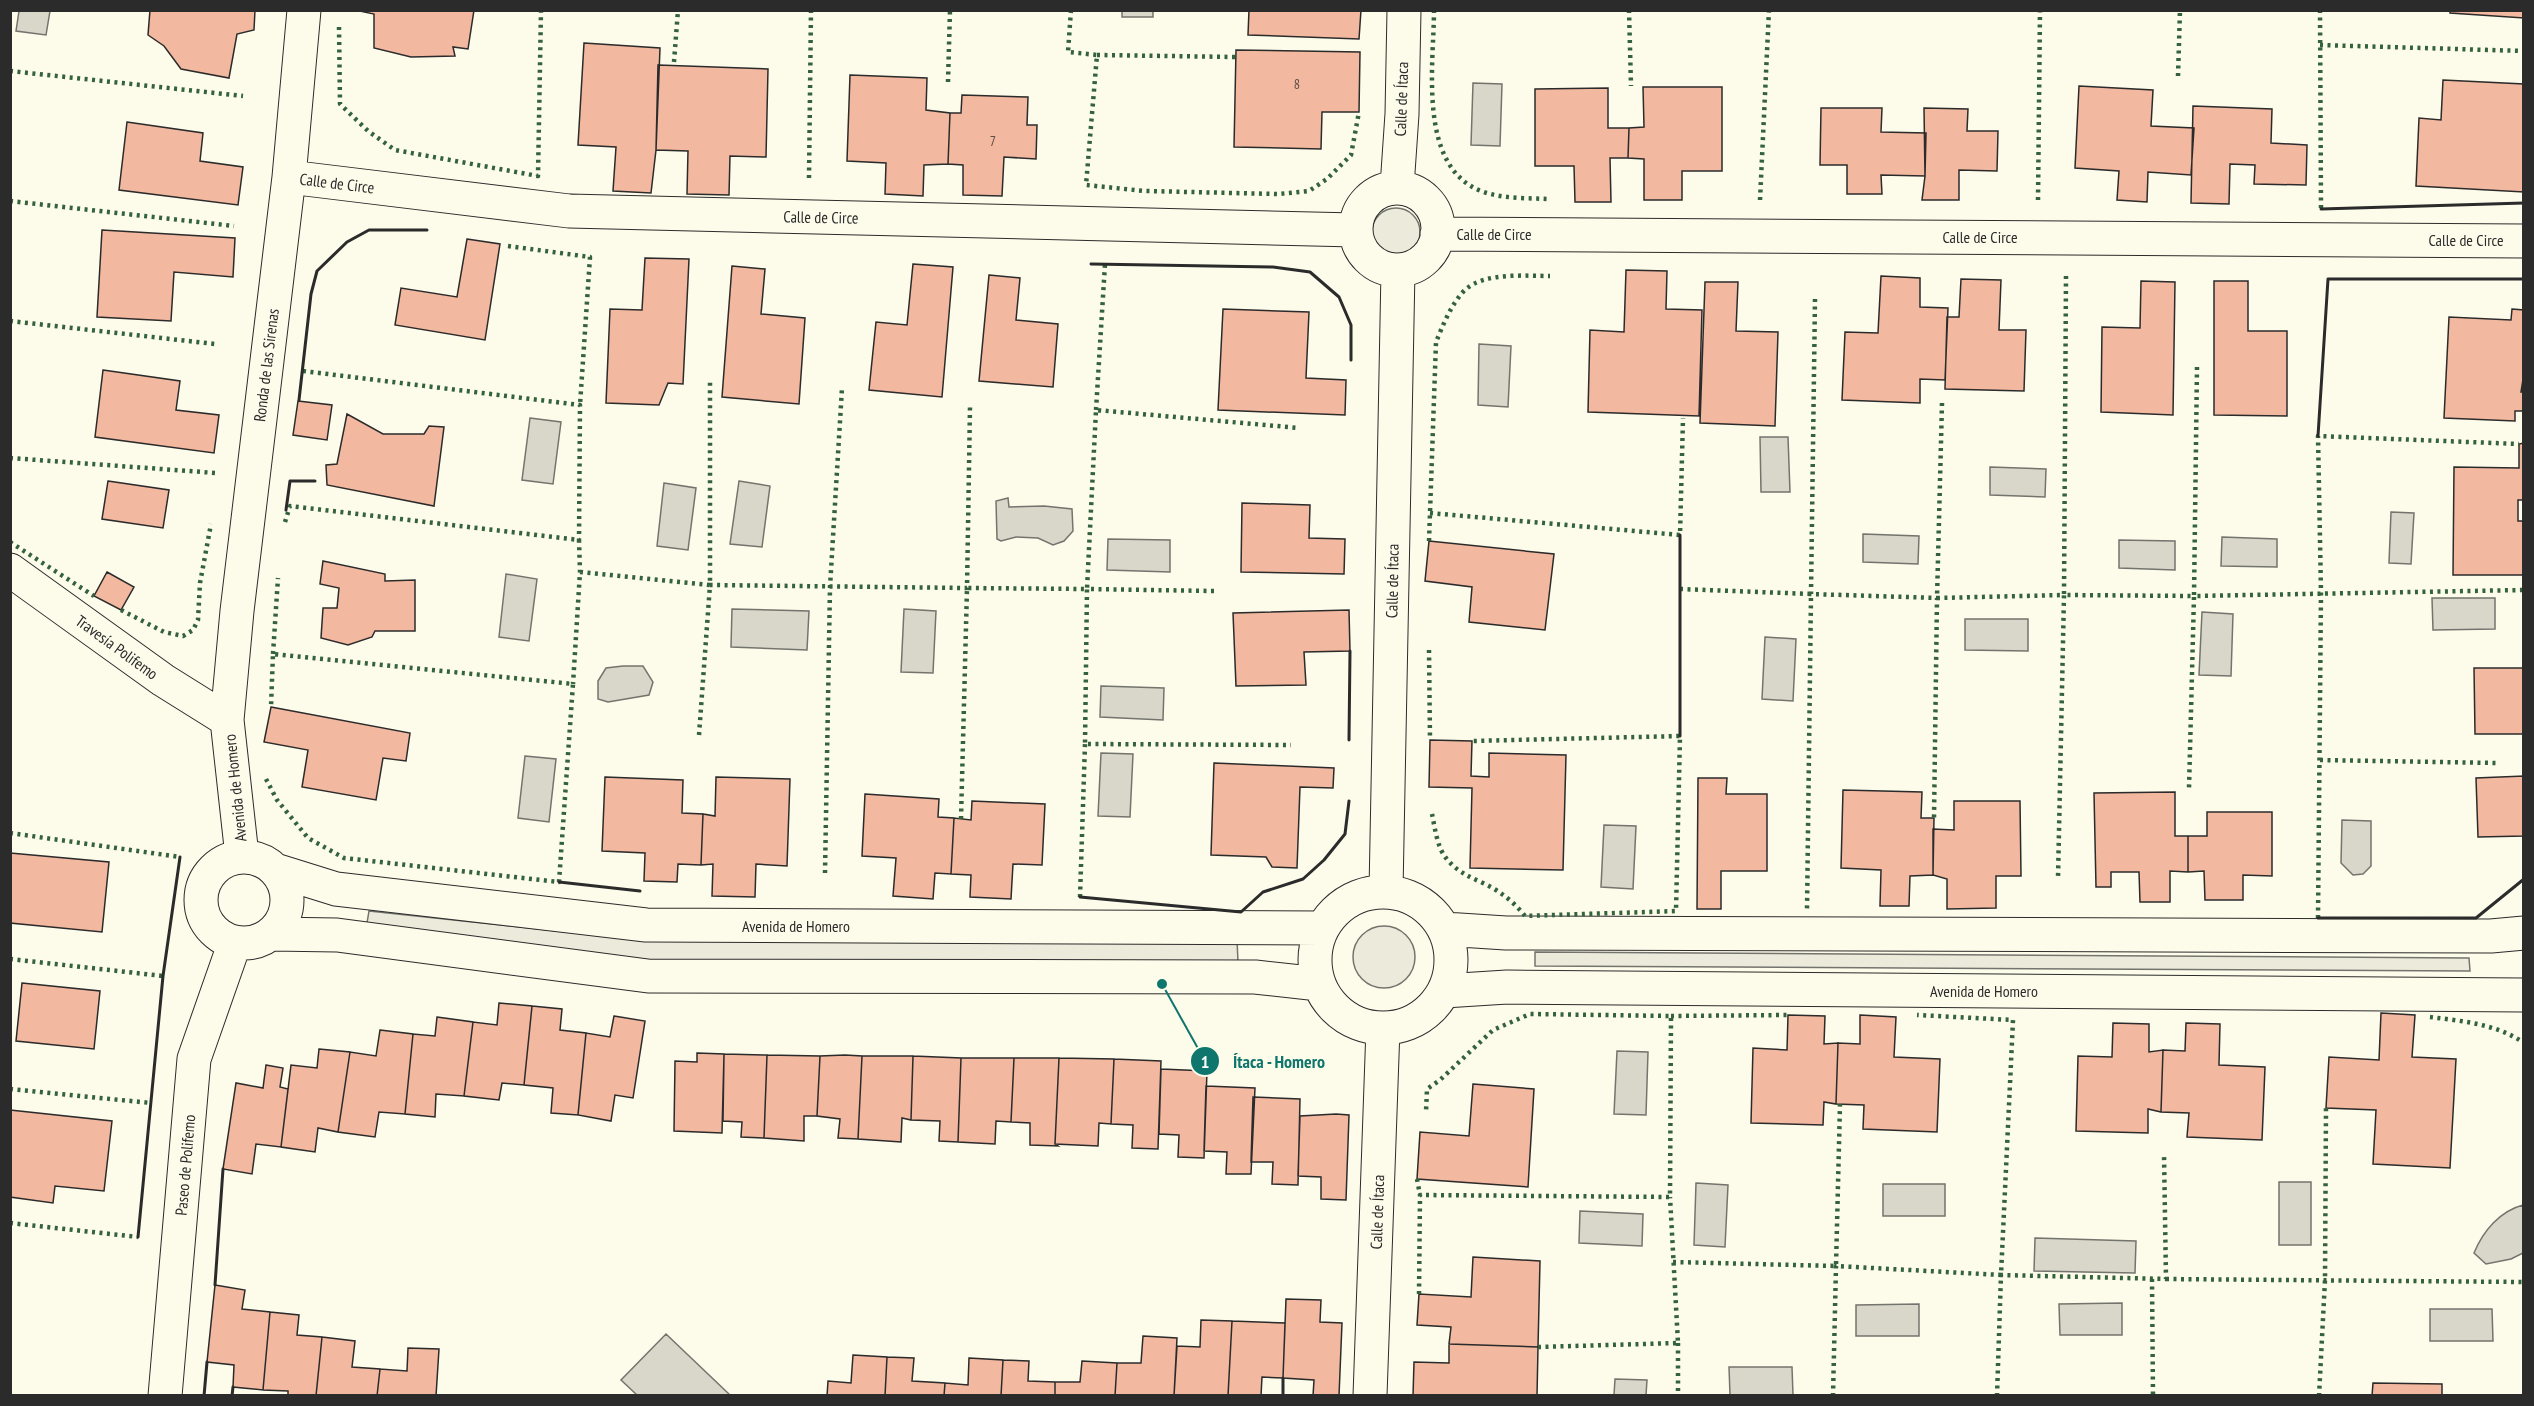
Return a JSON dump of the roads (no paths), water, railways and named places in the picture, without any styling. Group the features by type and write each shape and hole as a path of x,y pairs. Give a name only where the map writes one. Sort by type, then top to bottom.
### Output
{"street":[{"name":"Ronda de las Sirenas","path":"227,720 237,611 289,177 304,10"},
{"name":"Calle de Ítaca","path":"1397,187 1402,114 1404,10"},
{"name":"Calle de Circe","path":"289,177 568,211 1355,230"},
{"path":"1397,187 1419,194 1428,202 1437,222 1437,234 1428,255 1409,268 1398,270 1374,263 1365,255 1358,244 1355,230 1362,206 1372,196 1383,190 1397,187"},
{"name":"Calle de Circe","path":"1437,234 2523,241"},
{"name":"Calle de Ítaca","path":"1386,891 1398,270"},
{"name":"Travesía Polifemo","path":"10,570 163,680 227,720"},
{"name":"Avenida de Homero","path":"227,720 242,856"},
{"path":"271,934 282,920 288,903 285,885 275,870 260,860 242,856 225,860 212,870 204,883 200,898 202,912 208,925 219,934 236,942 254,942 271,934 337,935 648,976 1255,977 1318,984"},
{"name":"Avenida de Homero","path":"275,870 336,890 646,925 1321,928"},
{"path":"1386,891 1404,894 1420,902 1434,914 1444,929 1450,949 1450,970 1444,991 1433,1006 1419,1018 1402,1026 1383,1028 1362,1025 1344,1016 1328,1002 1318,984 1314,965 1315,946 1321,928 1333,912 1348,900 1366,893 1386,891"},
{"path":"1444,929 1530,933 2479,936 2523,933"},
{"name":"Paseo de Polifemo","path":"165,1395 194,1059 236,942"},
{"name":"Avenida de Homero","path":"1444,991 1507,987 2523,994"},
{"name":"Calle de Ítaca","path":"1370,1395 1383,1028"}],"place":[{"name":"Ítaca - Homero","path":"1162,984"}]}
